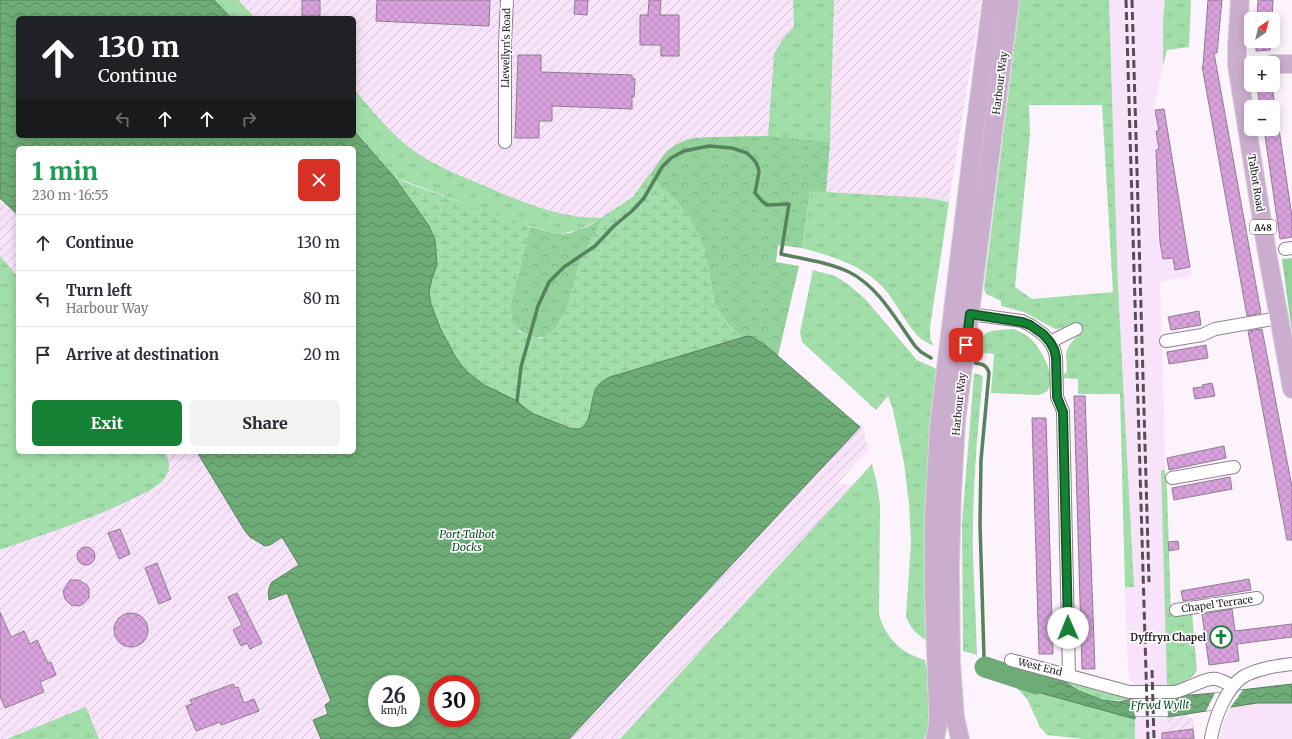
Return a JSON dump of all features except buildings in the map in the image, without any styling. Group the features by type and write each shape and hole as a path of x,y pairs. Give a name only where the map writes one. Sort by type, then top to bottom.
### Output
{"main road":[{"name":"Harbour Way","path":"935,739 938,724 938,710 934,596 934,520 939,426 992,0"},
{"name":"Harbour Way","path":"960,739 956,717 951,661 950,569 956,422 1010,0"},
{"name":"Talbot Road","path":"1240,0 1237,46 1244,64"},
{"path":"1280,64 1292,64"},
{"name":"Talbot Road","path":"1248,92 1279,318 1292,389"}],"street":[{"name":"Llewellyn's Road","path":"505,142 507,0"},
{"path":"970,314 1022,322 1030,325 1043,334 1050,342 1056,357 1057,397 1063,412 1070,675"},
{"path":"1166,341 1202,335 1215,329 1279,318"},
{"path":"1050,342 1076,329"},
{"path":"1172,478 1234,467"},
{"name":"Chapel Terrace","path":"1176,610 1257,598"},
{"name":"West End","path":"1010,660 1134,692 1167,693 1181,691 1210,678 1216,679 1231,689"},
{"path":"1211,739 1214,723 1220,710 1231,689 1239,679 1261,669 1292,664"}],"shaded area":[{"path":"214,0 793,0 794,27 782,40 774,54 768,136 696,138 681,142 667,151 633,197 589,226 517,223 394,177 356,133 356,16 229,16"},
{"path":"834,0 981,0 949,202 929,198 826,192 830,142"},
{"path":"1109,0 1165,0 1163,19 1163,66 1153,114 1164,113 1192,275 1160,282 1165,470 1161,471 1169,739 1135,739 1134,684 1130,680 1128,674 1125,587 1134,587 1118,287"},
{"path":"0,198 16,213 16,454 198,454 245,531 258,543 265,546 270,545 282,537 299,565 272,582 269,586 269,599 287,592 331,702 325,705 329,714 313,720 321,739 0,739"},
{"path":"861,423 869,449 837,484 870,486 860,739 569,739 859,427 856,424"},
{"path":"1257,703 1292,703 1292,739 1220,739 1223,723 1230,708"},
{"path":"1188,714 1189,718 1194,718 1194,739 1169,739 1168,717"}],"green space":[{"path":"214,0 238,0 253,16 229,16"},
{"path":"793,0 834,0 830,142 826,192 929,198 949,202 930,327 930,338 934,346 922,340 916,334 882,286 862,270 839,259 802,248 810,191 771,186 778,356 757,340 742,337 661,158 674,146 688,139 708,137 768,136 774,54 782,40 794,27"},
{"path":"1020,0 1109,0 1118,287 1134,587 1125,587 1120,394 1078,394 1078,379 1061,378 1067,371 1066,355 1068,348 1074,339 1083,332 1077,322 1066,328 1055,329 1024,312 1001,306 1001,301 986,294 984,288","holes":["1029,105 1102,105 1113,292 1032,299 1015,287 1030,134"]},
{"path":"1165,0 1191,0 1189,47 1167,50 1163,66 1163,19"},
{"path":"356,91 395,135 418,154 435,164 540,208 569,215 602,218 579,230 559,234 517,223 394,177 356,133"},
{"path":"768,136 830,142 826,192 810,191 802,248 778,245 776,262 799,266 778,356 757,339 752,337 742,337 728,324 716,307 705,249 699,234 566,309 555,329 546,337 534,337 523,333 515,325 511,314 512,299 530,227 559,234 570,233 589,226 633,197 667,151 681,142 696,138"},
{"path":"650,173 689,216 705,249 716,307 728,324 742,337 610,377 599,386 593,395 590,413 586,424 575,429 534,414 517,401 484,385 465,370 455,356 440,328 431,304 429,293 432,278 437,265 435,240 429,226 394,177 530,227 513,295 511,314 513,321 520,332 540,338 546,337 555,329 566,309 578,265 602,218 633,197"},
{"path":"0,256 16,275 16,454 166,454 169,468 164,479 147,492 116,507 0,550"},
{"path":"1292,258 1292,333 1282,259"},
{"path":"813,270 835,276 848,284 866,300 917,360 937,369 926,501 926,640 909,624 906,616 911,542 909,504 904,463 893,410 888,396 876,410 802,342 800,332"},
{"path":"1013,329 1030,338 1046,361 1051,378 1050,386 1046,392 1039,395 991,393 994,354 977,352 979,344 985,334 989,332"},
{"path":"974,373 983,376 973,509 973,554 977,655 963,651 962,524"},
{"path":"872,464 880,505 879,615 886,631 896,644 916,657 925,660 930,690 931,710 928,730 924,739 620,739"},
{"path":"1161,470 1165,470 1167,489 1171,614 1192,612 1197,671 1184,682 1167,688"},
{"path":"1063,681 1134,699 1114,701 1097,698"},
{"path":"1015,686 1135,719 1135,739 1084,739 1047,735 1040,727 1027,699"},
{"path":"86,707 99,739 7,739"}],"water":[{"name":"Port Talbot Docks","path":"0,0 214,0 229,16 16,16 16,138 356,138 356,133 394,177 429,226 435,240 437,265 432,278 429,293 431,304 440,328 455,356 465,370 484,385 517,401 534,414 570,428 578,429 583,427 587,422 597,387 608,378 747,336 752,337 764,344 860,427 569,739 321,739 313,720 328,714 325,705 331,701 287,593 269,600 268,593 272,582 299,565 282,537 270,545 265,546 250,537 198,454 356,454 356,146 16,146 16,213 0,198"},
{"path":"1012,667 1063,681 1079,691 1102,700 1119,702 1134,699 1167,699 1167,697 1292,684 1292,703 1257,703 1168,717 1135,716 1135,719 1008,684"}],"pier":[{"path":"1243,690 1230,708 1206,711 1215,693"},
{"path":"1167,698 1168,716 1135,716 1134,699"}],"waterway":[{"path":"517,401 521,367 538,306 549,282 564,267 595,246 614,226 632,211 644,198 662,167 671,158 684,151 709,146 732,148 747,153 755,161 758,167 759,172 755,193 767,205 789,204 781,254 833,266 860,278 878,295 915,346 931,358"},
{"path":"975,363 984,365 989,373 981,460 980,524 985,667"},
{"name":"Ffrwd Wyllt","path":"985,667 1037,684"}],"railway":[{"path":"1126,0 1148,739"},
{"path":"1132,0 1149,582"},
{"path":"1152,670 1154,739"}],"place":[{"name":"Dyffryn Chapel","path":"1221,637"}],"route":[{"path":"966,345 970,314 995,317 1030,325 1043,334 1054,349 1056,357 1057,397 1063,412 1068,628"}]}
